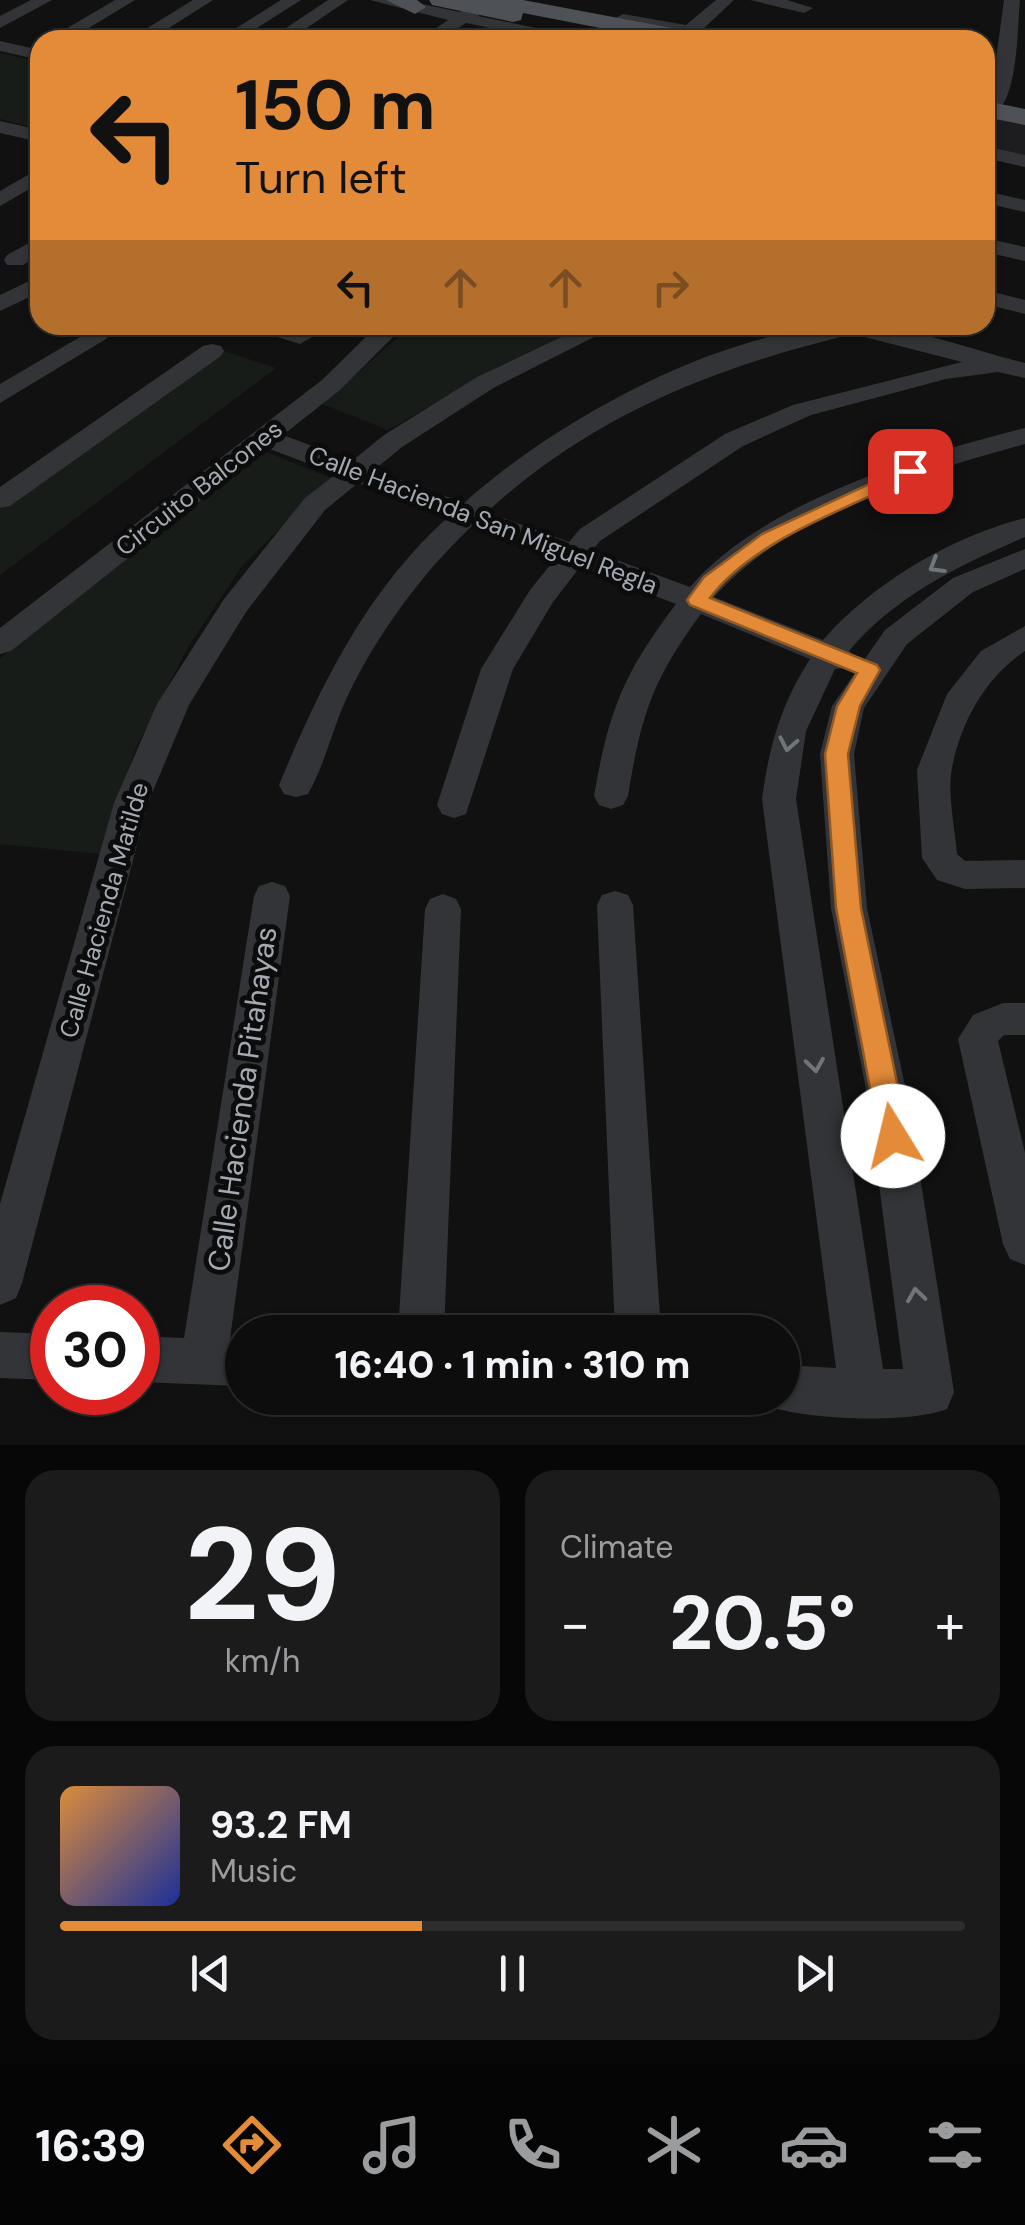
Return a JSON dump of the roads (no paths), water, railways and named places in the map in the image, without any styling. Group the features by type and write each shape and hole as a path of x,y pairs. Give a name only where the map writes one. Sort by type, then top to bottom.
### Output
{"main road":[{"path":"441,0 696,22"},
{"path":"500,8 595,30"},
{"path":"995,101 1025,117"}],"street":[{"path":"0,23 44,0"},
{"path":"74,30 126,0"},
{"path":"154,30 205,0"},
{"path":"244,30 293,0"},
{"path":"294,30 340,0"},
{"path":"312,30 358,0"},
{"path":"378,0 500,8 549,30"},
{"path":"696,22 726,0"},
{"path":"758,0 804,8"},
{"path":"995,101 1004,60 1016,39 1012,0"},
{"path":"450,30 500,8"},
{"path":"465,30 500,8"},
{"path":"0,46 30,51"},
{"path":"1004,60 1025,76"},
{"path":"5,132 30,135"},
{"path":"995,154 1025,161"},
{"path":"0,200 30,180"},
{"path":"995,200 1025,206"},
{"path":"995,247 1025,254"},
{"path":"16,260 30,251"},
{"path":"0,304 30,288"},
{"path":"995,300 1025,307"},
{"path":"0,317 30,301"},
{"path":"0,395 95,335"},
{"path":"294,335 300,337"},
{"name":"Circuito Balcones","path":"0,644 331,385 382,335"},
{"name":"Calle Hacienda Matilde","path":"0,1283 131,803 166,720 235,606 315,504 393,441 486,382 585,335"},
{"path":"296,785 327,701 360,642 404,579 508,475 581,426 653,390 779,343 812,335"},
{"path":"885,335 1012,367"},
{"path":"0,500 212,351"},
{"path":"454,805 497,668 541,596 590,536 734,440 802,410 946,372 1012,367"},
{"path":"611,796 618,750 634,693 712,581 769,538 846,498 942,458 1025,436"},
{"name":"Calle Hacienda San Miguel Regla","path":"263,437 697,600 870,670"},
{"path":"863,1393 779,799 790,730 825,654 846,630 890,594 951,557 1025,527"},
{"path":"800,1389 930,1392 888,1100 848,908 837,754 848,706 896,637 963,585 1025,558"},
{"path":"1025,636 992,658 958,702 934,770 940,858 950,870 965,875 1025,874"},
{"name":"Calle Hacienda Pitahayas","path":"223,1362 272,896"},
{"path":"615,906 637,1315"},
{"path":"421,1315 444,909"},
{"path":"1025,1019 1000,1018 985,1025 978,1039 1025,1244"},
{"path":"0,1356 30,1357"},
{"path":"160,1360 223,1362"}]}
